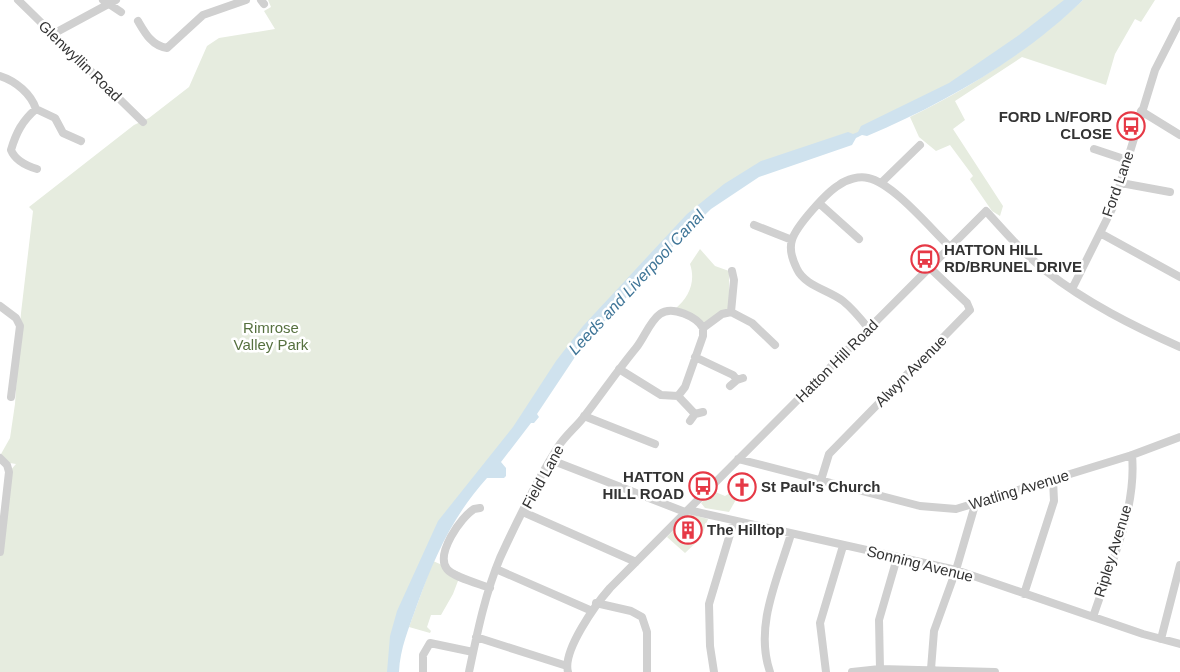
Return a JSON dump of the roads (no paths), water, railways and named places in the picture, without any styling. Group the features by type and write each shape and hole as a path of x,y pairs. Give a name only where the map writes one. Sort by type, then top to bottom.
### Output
{"street":[{"name":"Glenwyllin Road","path":"18,0 143,122"},
{"path":"53,34 105,2 116,0"},
{"path":"138,21 150,39 157,45 167,48 202,15 246,0"},
{"path":"105,2 121,12"},
{"name":"Ford Lane","path":"1072,289 1100,233 1121,183 1141,111 1155,70 1180,21"},
{"path":"0,76 20,87 32,99 36,109 56,118 63,133 81,141"},
{"path":"36,109 26,118 15,135 11,150 13,155 28,166 37,169"},
{"path":"1141,111 1180,135"},
{"path":"882,182 920,145"},
{"path":"1094,149 1127,160"},
{"path":"869,329 842,300 827,290 810,284 798,272 792,257 792,240 800,226 838,185 852,179 867,178 882,182 949,246"},
{"path":"1121,183 1170,192"},
{"path":"820,204 859,239"},
{"name":"Hatton Hill Road","path":"567,669 574,645 596,603 930,268 949,246 986,211 1045,271 1072,289"},
{"path":"754,225 792,240"},
{"path":"1100,233 1180,277"},
{"name":"Alwyn Avenue","path":"821,480 829,454 970,310 967,303 930,268"},
{"path":"731,312 734,280 732,271"},
{"path":"1072,289 1134,326 1180,347"},
{"path":"0,306 16,318 20,326 11,398"},
{"name":"Field Lane","path":"469,672 476,637 496,569 523,512 560,444 584,416 660,314 667,311 678,312 693,318 703,328"},
{"path":"678,396 685,387 704,336 703,328 722,314 731,312 752,322 775,345"},
{"path":"695,356 740,379 730,386"},
{"path":"619,369 661,395 678,396 699,413 690,421"},
{"path":"584,416 654,444"},
{"name":"Watling Avenue","path":"738,459 920,506 956,509 975,505 1132,455 1180,436"},
{"name":"Ripley Avenue","path":"1093,617 1123,526 1132,480 1132,455"},
{"path":"0,458 7,465 9,472 4,499 0,552"},
{"name":"Sonning Avenue","path":"550,460 686,511 956,570 1093,617 1180,644"},
{"path":"1024,594 1054,501 1053,480"},
{"path":"931,669 934,631 956,570 975,505"},
{"path":"480,508 474,509 460,521 446,549 444,562 447,570 454,574 490,588"},
{"path":"523,512 636,562"},
{"path":"714,672 710,646 709,604 734,521"},
{"path":"770,672 765,645 766,621 774,584 791,534"},
{"path":"826,672 820,623 844,546"},
{"path":"880,669 879,620 897,558"},
{"path":"1161,639 1180,565"},
{"path":"496,569 592,611"},
{"path":"596,603 631,611 642,617 647,632 647,672"},
{"path":"476,637 567,669"},
{"path":"423,672 423,654 430,643 473,652"},
{"path":"852,672 880,669 995,672"}],"water":[{"name":"Leeds and Liverpool Canal","path":"1064,0 1083,0 1035,41 981,78 896,123 867,136 862,135 856,138 852,145 759,177 711,209 678,241 583,345 537,414 539,417 534,423 531,423 501,462 506,468 506,476 504,478 487,478 464,507 438,554 424,587 405,638 399,672 387,672 390,636 397,611 438,521 513,427 556,361 583,326 687,214 724,184 761,161 848,132 853,134 858,132 861,126 949,83 1019,35"}],"place":[{"name":"FORD LN/FORD CLOSE","path":"1131,126"},
{"name":"HATTON HILL RD/BRUNEL DRIVE","path":"925,259"},
{"name":"HATTON HILL ROAD","path":"703,486"},
{"name":"St Paul's Church","path":"742,487"},
{"name":"The Hilltop","path":"688,530"}],"park label":[{"name":"Rimrose Valley Park","path":"271,336"}]}
